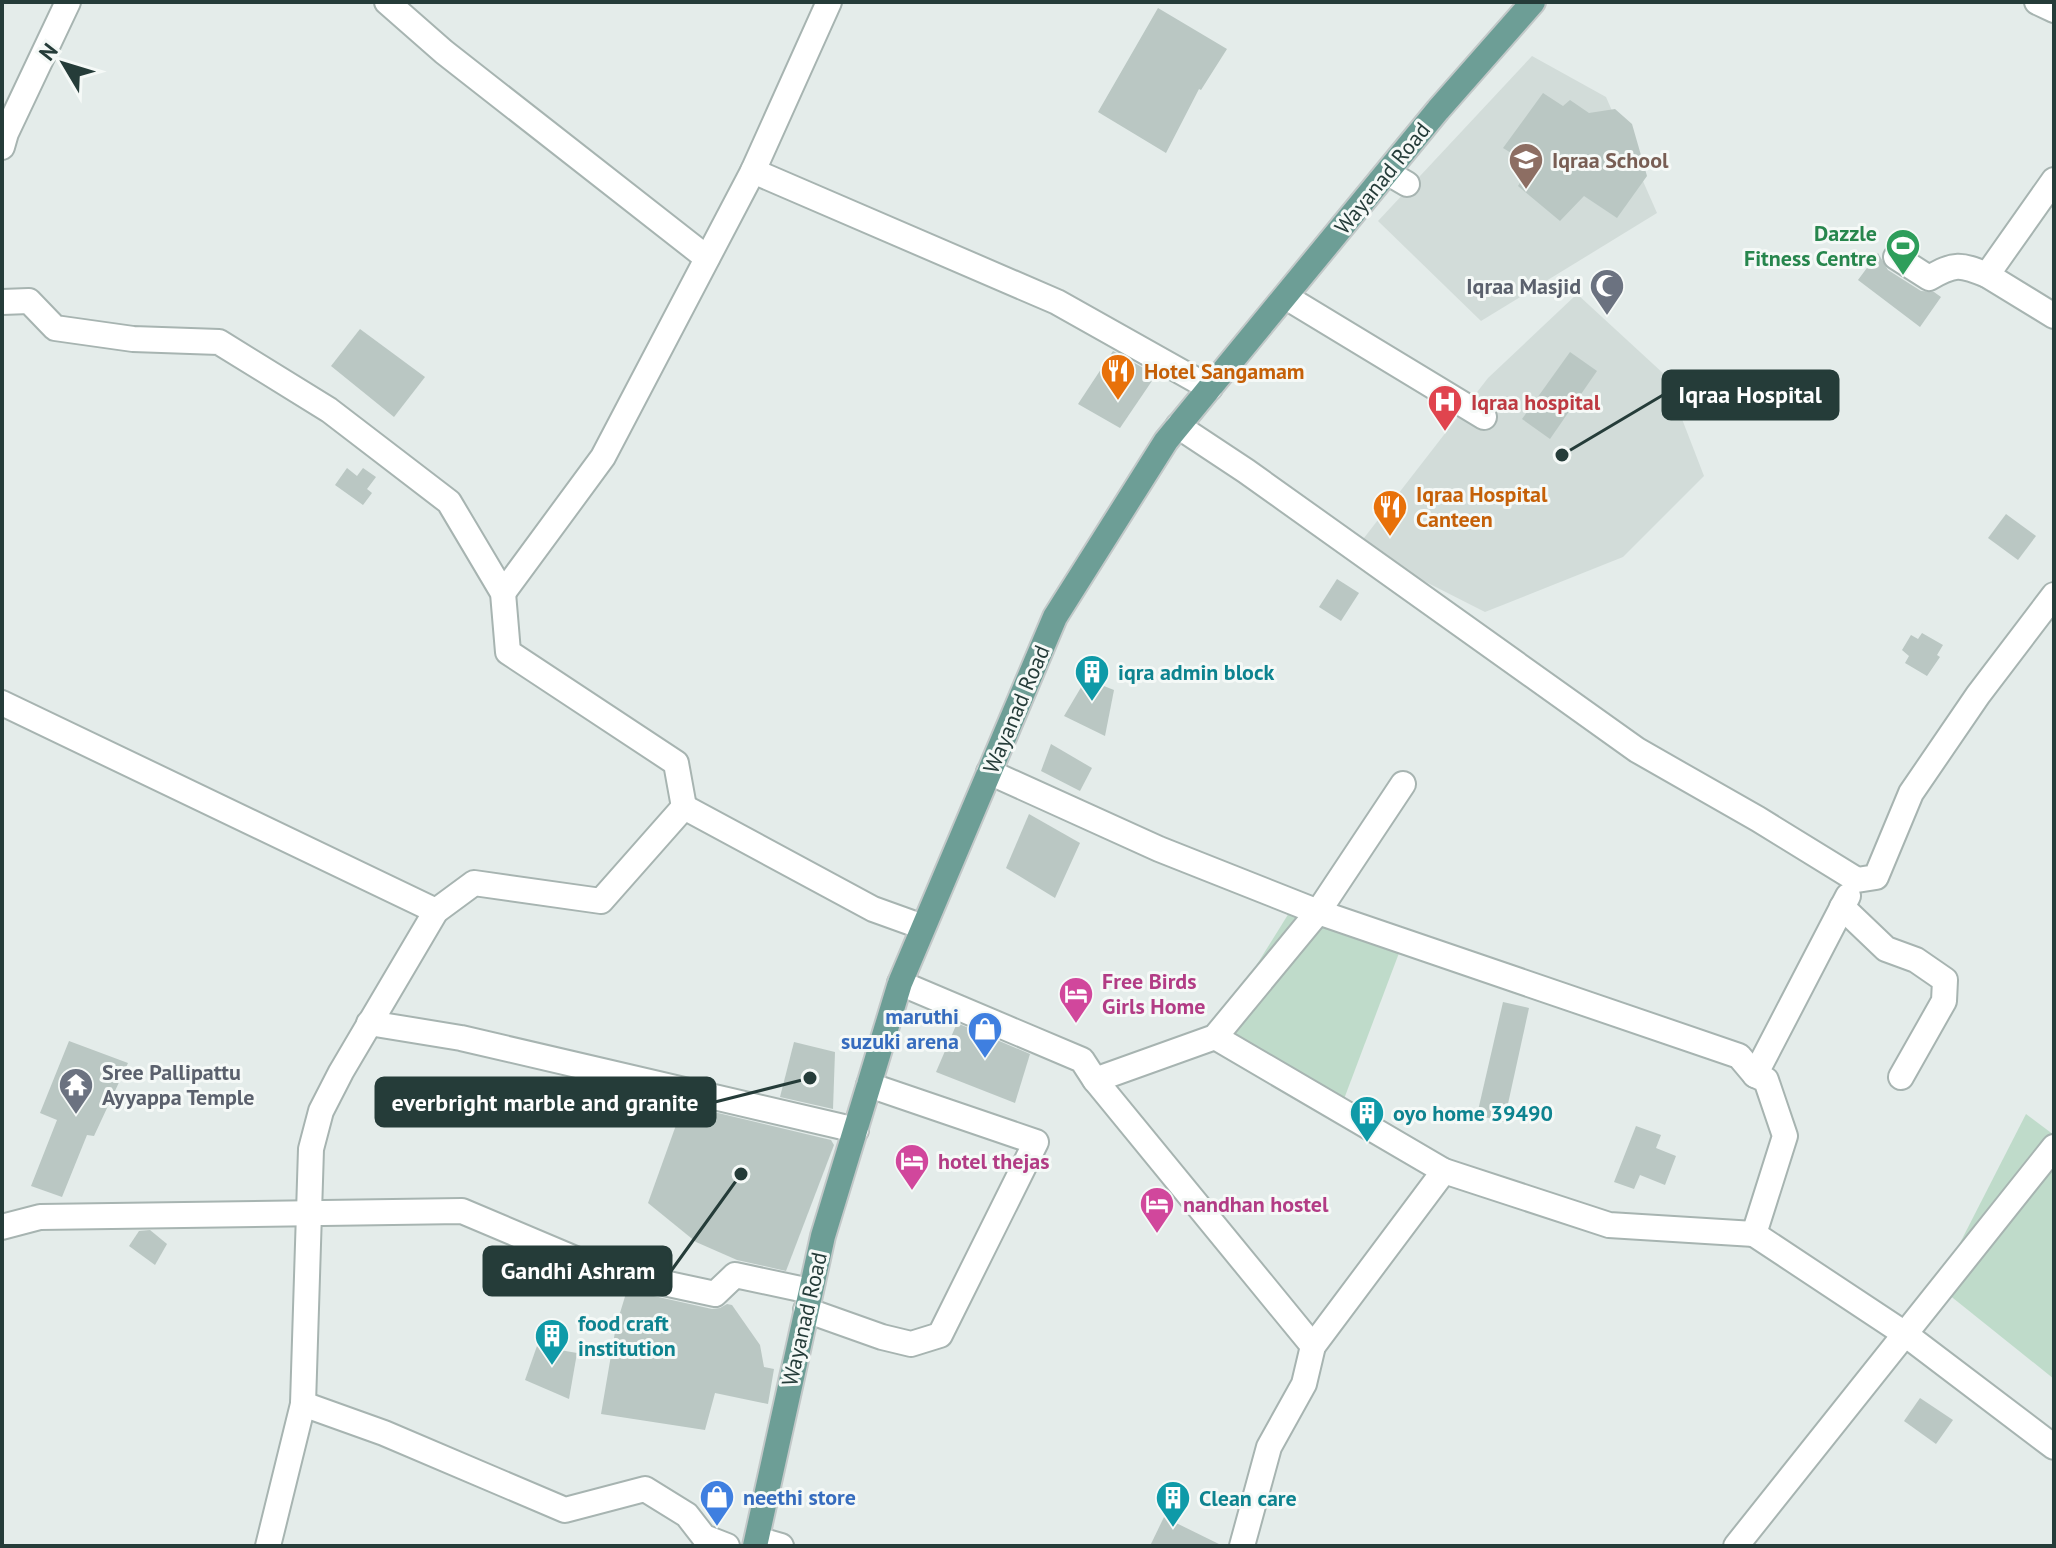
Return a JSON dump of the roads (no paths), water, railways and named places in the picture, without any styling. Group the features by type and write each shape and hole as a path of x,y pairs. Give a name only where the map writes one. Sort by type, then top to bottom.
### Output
{"main road":[{"name":"Wayanad Road","path":"756,1543 823,1236 900,983 1055,617 1166,441 1286,297 1400,176 1438,110 1533,2"}],"street":[{"path":"2,147 8,115 68,2"},
{"path":"387,2 444,52 707,258"},
{"path":"503,593 603,457 753,171 829,2"},
{"path":"2037,2 2054,10"},
{"path":"753,171 1057,302 1210,388"},
{"path":"1987,275 2054,180"},
{"path":"1896,257 1929,278 1948,267 1964,265 1987,275 2054,316"},
{"path":"1286,297 1484,417"},
{"path":"2,302 29,301 55,328 133,339 219,342 329,410 449,502 503,593 508,652 676,763 684,807"},
{"path":"1178,426 1246,471 1637,750 1857,880 1876,877 1911,793 1978,695 2054,595"},
{"path":"2,703 436,911"},
{"path":"989,772 1159,849 1318,912 1739,1056 1755,1075 1766,1080 1785,1136 1754,1234"},
{"path":"1095,1080 1215,1037 1318,912 1403,784"},
{"path":"268,1546 303,1404 311,1149 321,1111 369,1023 436,911 474,883 601,901 684,807"},
{"path":"684,807 873,909 923,927"},
{"path":"1755,1075 1857,880"},
{"path":"1842,907 1886,949 1916,960 1945,980 1944,1001 1901,1077"},
{"path":"900,983 1082,1060 1095,1080 1313,1346"},
{"path":"369,1023 461,1038 856,1130"},
{"path":"1215,1037 1444,1171 1609,1225 1754,1234 1905,1334 2054,1447"},
{"path":"2,1227 40,1217 462,1211 599,1269 715,1294 735,1275 808,1301 882,1337 911,1344 940,1335 1036,1142 869,1085"},
{"path":"1736,1546 2054,1147"},
{"path":"1242,1546 1269,1447 1304,1384 1313,1346 1444,1171"},
{"path":"303,1404 384,1433 565,1510 645,1489 687,1515 704,1537 727,1546"},
{"path":"756,1543 781,1546"}],"place":[{"name":"Iqraa School","path":"1526,191"},
{"name":"Dazzle Fitness Centre","path":"1903,277"},
{"name":"Iqraa Masjid","path":"1607,317"},
{"name":"Hotel Sangamam","path":"1118,402"},
{"name":"Iqraa hospital","path":"1445,433"},
{"name":"Iqraa Hospital","path":"1562,455"},
{"name":"Iqraa Hospital Canteen","path":"1390,538"},
{"name":"iqra admin block","path":"1092,703"},
{"name":"Free Birds Girls Home","path":"1076,1025"},
{"name":"maruthi suzuki arena","path":"985,1060"},
{"name":"everbright marble and granite","path":"810,1078"},
{"name":"Sree Pallipattu Ayyappa Temple","path":"76,1116"},
{"name":"oyo home 39490","path":"1367,1144"},
{"name":"Gandhi Ashram","path":"741,1174"},
{"name":"hotel thejas","path":"912,1192"},
{"name":"nandhan hostel","path":"1157,1235"},
{"name":"food craft institution","path":"552,1367"},
{"name":"neethi store","path":"717,1528"},
{"name":"Clean care","path":"1173,1529"}]}
